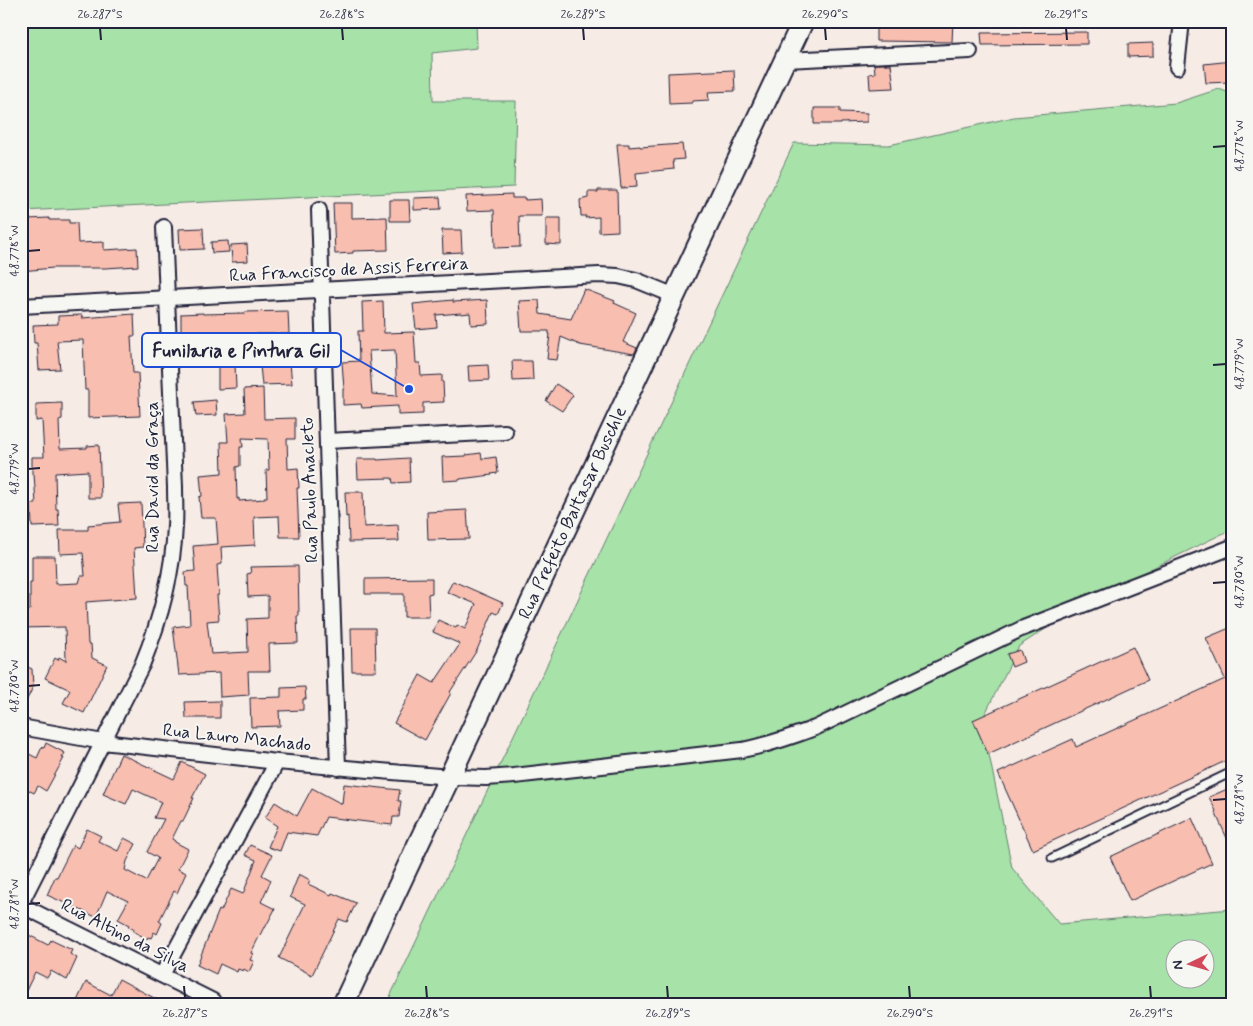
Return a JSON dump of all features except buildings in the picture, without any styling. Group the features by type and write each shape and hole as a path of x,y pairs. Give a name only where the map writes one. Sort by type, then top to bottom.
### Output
{"main road":[{"name":"Rua Prefeito Baltasar Buschle","path":"343,1005 803,21"}],"street":[{"path":"1177,67 1182,21"},
{"path":"786,60 970,50"},
{"name":"Rua Paulo Anacleto","path":"319,210 338,768"},
{"name":"Rua David da Graça","path":"21,904 142,665 152,642 168,585 175,525 175,487 164,227"},
{"name":"Rua Francisco de Assis Ferreira","path":"21,306 599,276 618,276 636,280 675,296"},
{"path":"327,441 505,432"},
{"name":"Rua Lauro Machado","path":"21,727 103,742 277,762 486,778 742,750 790,738 1021,630 1232,547"},
{"path":"162,975 277,762"},
{"name":"Rua Altino da Silva","path":"21,904 213,1000"}],"lane":[{"path":"1052,858 1232,772"}],"green space":[{"path":"21,21 476,21 477,48 432,53 433,101 516,101 514,187 21,211"},
{"path":"1219,89 1232,94 1232,529 1100,594 1019,646 982,720 1012,868 1059,924 1232,909 1232,1005 386,1005 794,143 889,145 1014,117 1176,103"}],"place":[{"name":"Funilaria e Pintura Gil","path":"409,389"}]}
